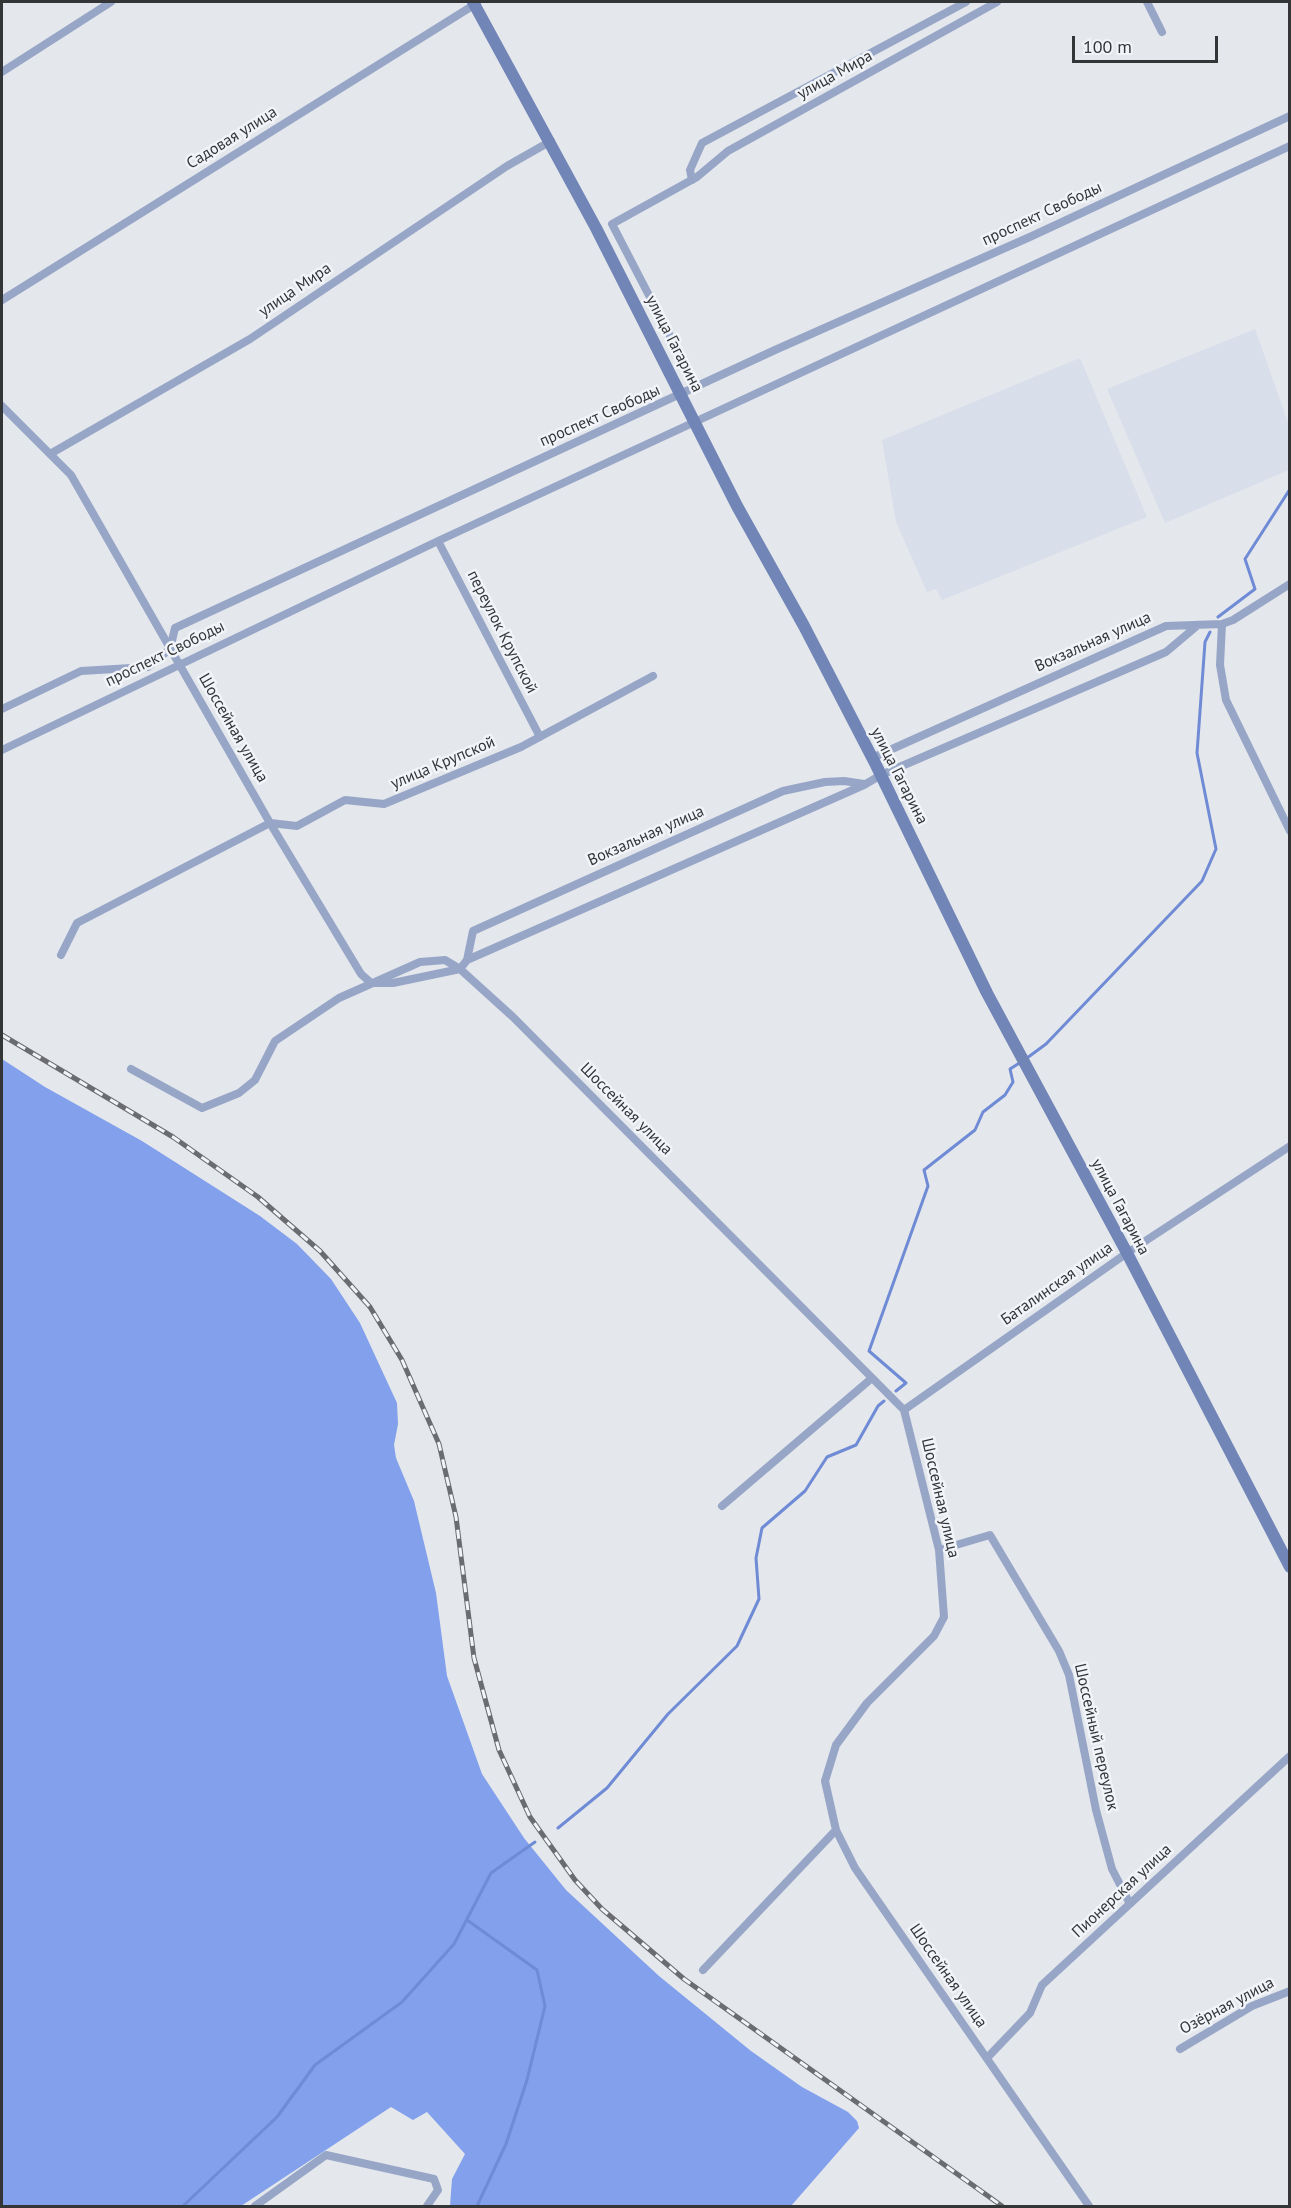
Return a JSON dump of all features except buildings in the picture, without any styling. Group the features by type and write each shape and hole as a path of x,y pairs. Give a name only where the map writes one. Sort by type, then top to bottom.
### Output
{"main road":[{"name":"улица Гагарина","path":"476,2 551,141 737,506 872,758 1030,1074 1127,1253 1290,1567"}],"street":[{"path":"2,72 111,2"},
{"name":"Садовая улица","path":"2,300 476,2"},
{"name":"улица Мира","path":"692,180 690,170 702,143 966,2"},
{"name":"улица Мира","path":"697,388 612,224 692,180 728,150 997,2"},
{"path":"1147,2 1162,32"},
{"name":"проспект Свободы","path":"2,709 81,671 148,667 171,649 175,628 1290,116"},
{"name":"улица Мира","path":"50,454 250,339 507,166 551,141"},
{"name":"проспект Свободы","path":"2,750 438,542 1290,146"},
{"name":"Шоссейная улица","path":"2,406 71,475 270,823 361,974 370,982"},
{"name":"переулок Крупской","path":"438,542 540,737"},
{"name":"Вокзальная улица","path":"872,758 1166,626 1222,624 1290,584"},
{"path":"1222,624 1220,665 1226,700 1290,831"},
{"name":"Вокзальная улица","path":"467,960 880,775 1166,652 1198,625"},
{"name":"улица Крупской","path":"270,823 297,826 345,800 384,804 540,737 653,676"},
{"name":"Вокзальная улица","path":"460,969 467,960 473,931 783,791 825,782 844,781 864,784"},
{"path":"61,955 77,923 270,823"},
{"path":"131,1069 202,1108 239,1093 255,1080 275,1041 339,998 370,982 434,959 445,960 460,969"},
{"path":"370,982 393,983 460,969"},
{"name":"Шоссейная улица","path":"460,969 522,1025 904,1410 939,1550 945,1617 934,1636 867,1703 836,1745 825,1781 836,1830 855,1868 1089,2206"},
{"name":"Баталинская улица","path":"904,1410 1127,1253 1290,1146"},
{"path":"722,1506 872,1378"},
{"name":"Шоссейный переулок","path":"939,1550 990,1535 1059,1651 1069,1675 1096,1810 1112,1869 1130,1904"},
{"name":"Пионерская улица","path":"987,2058 1030,2013 1042,1985 1290,1756"},
{"path":"703,1970 836,1830"},
{"name":"Озёрная улица","path":"1180,2049 1252,2006 1290,1991"},
{"path":"255,2206 326,2155 434,2179 438,2190 427,2206"}],"shaded area":[{"path":"1255,329 1289,425 1289,470 1165,523 1107,389"},
{"path":"1080,358 1147,517 942,600 936,589 927,592 896,522 882,440"},
{"path":"2,1059 45,1087 142,1141 260,1216 297,1244 331,1279 360,1323 397,1403 398,1424 394,1445 396,1458 414,1501 436,1593 447,1676 482,1774 524,1838 566,1890 659,1976 751,2051 802,2087 848,2112 857,2121 859,2128 791,2206 450,2206 452,2179 465,2154 427,2112 413,2120 391,2107 241,2206 2,2206"}],"waterway":[{"path":"1218,617 1255,589 1245,559 1290,489"},
{"path":"1027,1058 1046,1044 1202,881 1216,849 1197,753 1205,642 1210,632"},
{"path":"896,1391 906,1383 869,1351 928,1186 924,1170 975,1130 983,1112 1005,1095 1013,1082 1010,1069 1021,1062"},
{"path":"558,1828 607,1788 668,1714 737,1646 759,1599 756,1558 762,1528 805,1491 827,1457 856,1445 878,1406 884,1401"},
{"path":"183,2206 277,2117 315,2065 402,2002 454,1944 491,1873 535,1842"},
{"path":"467,1920 537,1970 545,2006 527,2080 506,2144 477,2206"}],"railway":[{"path":"2,1035 173,1137 258,1197 320,1251 370,1307 402,1360 439,1444 456,1517 474,1658 499,1750 530,1817 575,1880 602,1909 684,1979 1002,2206"}]}
